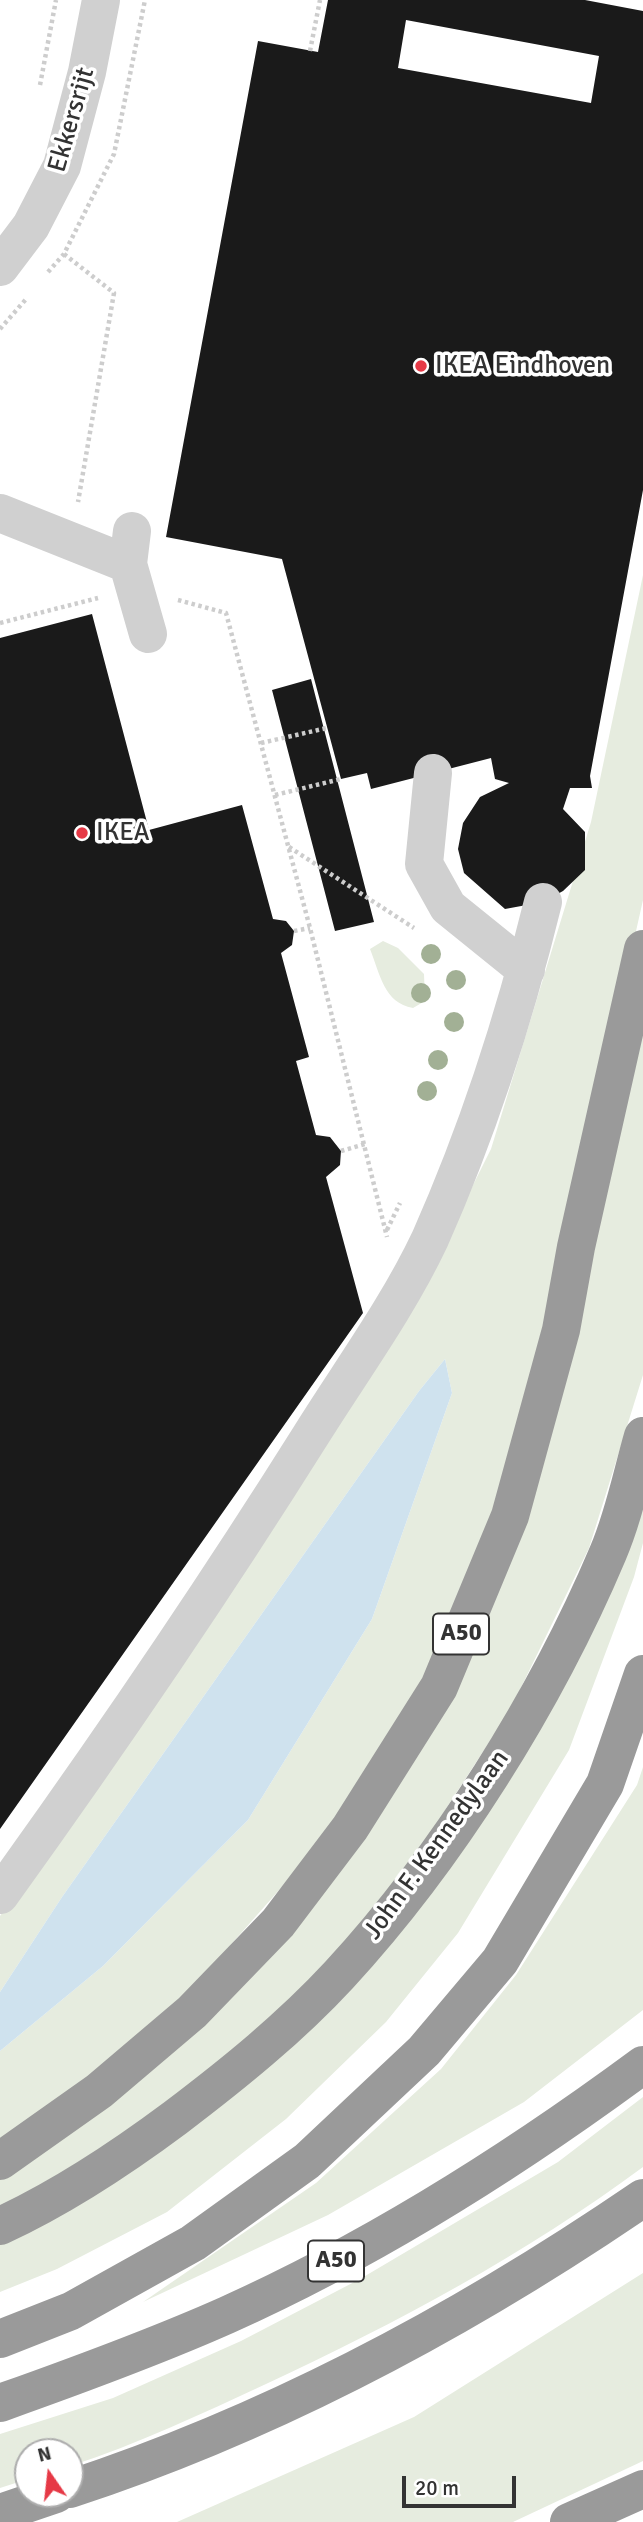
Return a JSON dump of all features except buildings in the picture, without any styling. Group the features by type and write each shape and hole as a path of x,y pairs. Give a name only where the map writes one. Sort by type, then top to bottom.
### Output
{"highway":[{"name":"A50","path":"0,2161 99,2091 181,2020 278,1923 351,1828 439,1687 510,1516 554,1356 643,949"},
{"name":"John F. Kennedylaan","path":"0,2226 31,2212 128,2153 234,2073 338,1976 406,1896 522,1729 609,1551 643,1436"},
{"path":"0,2339 71,2311 202,2237 307,2161 424,2051 500,1961 604,1784 643,1674"},
{"name":"A50","path":"0,2403 104,2366 227,2315 343,2258 542,2139 643,2065"},
{"path":"84,2484 141,2466 267,2412 396,2349 531,2272 643,2198"},
{"path":"569,2522 643,2489"}],"street":[{"name":"Ekkersrijt","path":"0,267 31,226 62,166 87,72 101,0"},
{"path":"0,513 72,542 132,561 148,634"},
{"path":"433,773 424,863 448,907 526,970"},
{"path":"0,1895 271,1498 388,1312 429,1241 468,1145 526,970 543,902"}],"path":[{"name":"Ekkersrijt","path":"40,87 56,0"},
{"path":"310,51 320,0"},
{"path":"64,254 114,293 72,542"},
{"path":"6,309 13,314"},
{"path":"0,623 132,561 226,613 365,1143 387,1231 387,1244"},
{"path":"261,743 327,727"},
{"path":"275,795 341,779"},
{"path":"289,846 422,933"},
{"path":"294,931 310,928"},
{"path":"341,1151 365,1143"},
{"path":"387,1231 404,1195"}],"shaded area":[{"path":"643,575 643,900 567,1238 501,1499 434,1672 340,1821 182,2000 90,2079 0,2145 0,2051 103,1966 248,1820 372,1619 452,1393 445,1359 419,1391 62,1897 0,1992 0,1916 312,1466 415,1301 491,1149 591,822"},
{"path":"383,941 398,948 424,974 425,1001 413,1008 395,1000 384,986 370,949"},
{"path":"643,1002 643,1375 589,1548 510,1710 403,1875 326,1964 234,2054 121,2143 0,2214 0,2176 108,2102 453,1683"},
{"path":"643,1471 643,1543 634,1577 569,1750 458,1933 386,2022 286,2119 167,2212 57,2269 0,2292 0,2242 426,1896"},
{"path":"643,1767 643,2010 524,2102 328,2215 143,2302 316,2183 441,2069 516,1975 637,1785"},
{"path":"643,2097 643,2167 599,2199 507,2258 364,2337 193,2417 95,2457 84,2461 84,2438 14,2438 14,2484 0,2488 0,2434 113,2398 241,2341 360,2279 558,2162"},
{"path":"643,2273 643,2461 513,2522 177,2522 414,2417"}],"water":[{"path":"445,1359 452,1393 372,1619 248,1820 103,1966 0,2051 0,1992 62,1897 419,1391"}],"place":[{"name":"IKEA Eindhoven","path":"421,366"},
{"name":"IKEA","path":"82,833"}]}
